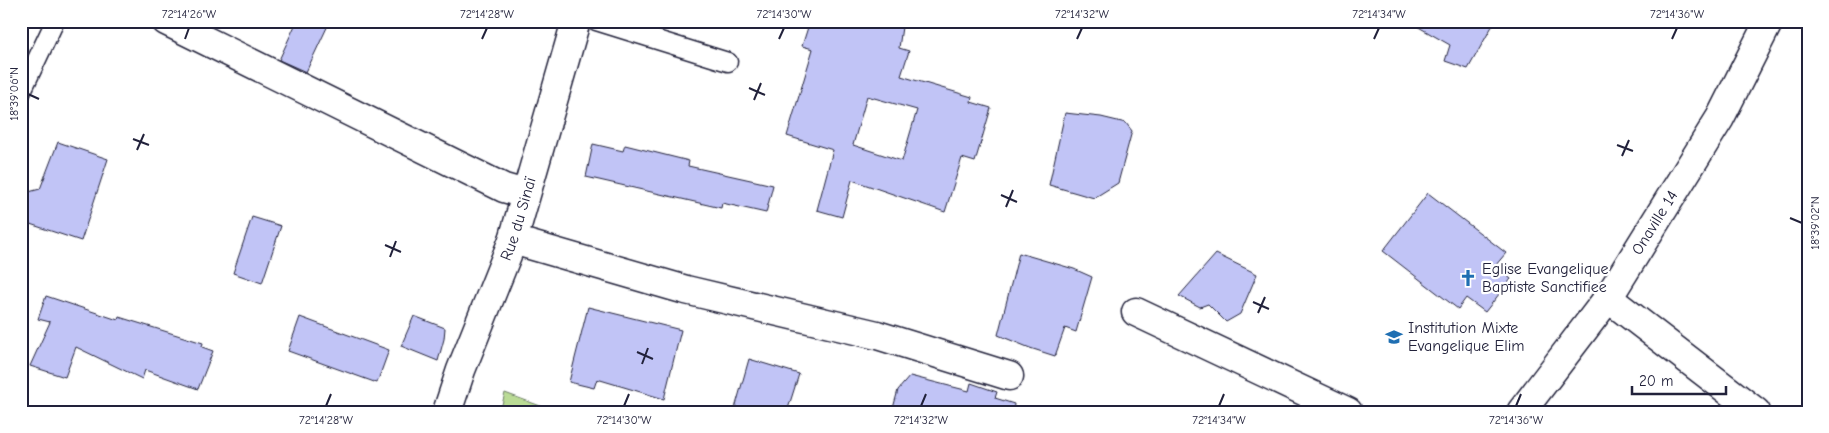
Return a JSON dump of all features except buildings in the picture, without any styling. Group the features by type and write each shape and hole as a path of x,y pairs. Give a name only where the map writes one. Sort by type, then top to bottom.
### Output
{"street":[{"path":"166,21 504,188 525,194"},
{"name":"Rue du Sinaï","path":"447,412 513,240 576,21"},
{"name":"Onaville 14","path":"1521,412 1608,298 1720,118 1768,21"},
{"path":"513,240 686,290 877,335 1009,376"},
{"path":"1608,298 1756,412"},
{"path":"1136,312 1348,412"}],"lane":[{"path":"21,94 55,21"},
{"path":"596,21 728,62"}],"green space":[{"path":"505,393 557,412 500,412"}],"place":[{"name":"Eglise Evangelique Baptiste Sanctifiee","path":"1468,278"},
{"name":"Institution Mixte Evangelique Elim","path":"1394,337"}]}
